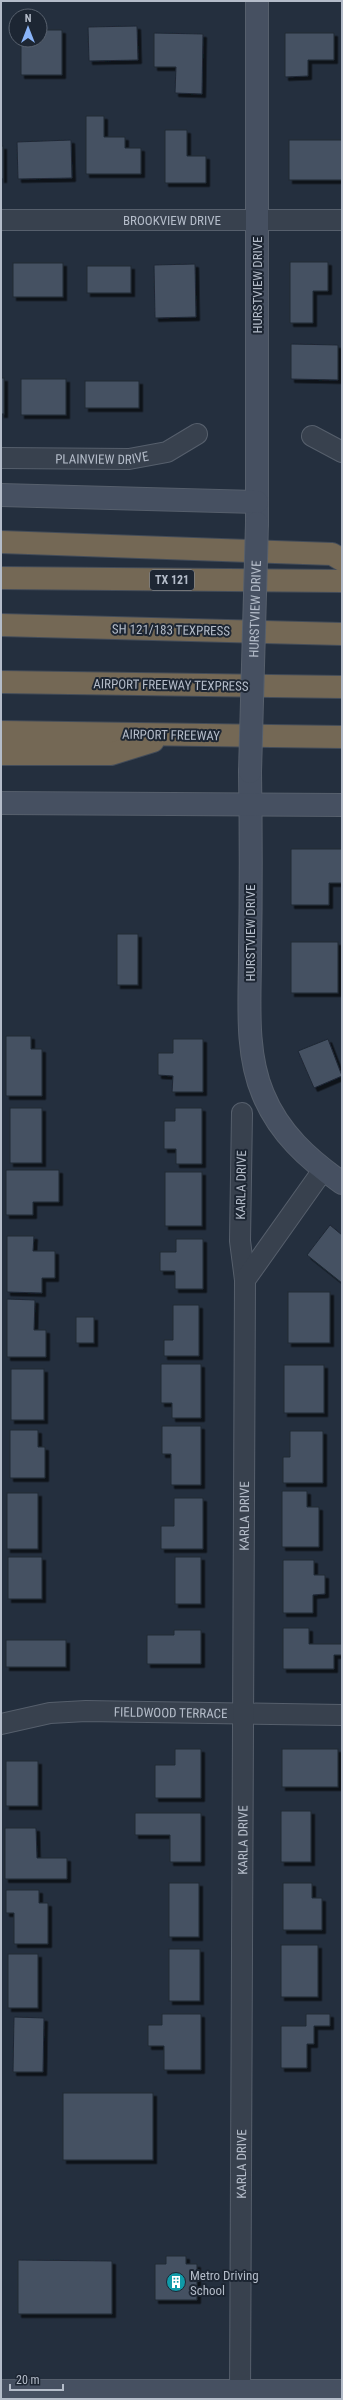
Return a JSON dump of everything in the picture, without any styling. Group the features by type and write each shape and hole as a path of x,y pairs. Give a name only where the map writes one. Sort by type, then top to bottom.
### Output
{"highway":[{"path":"1,542 332,554 342,560"},
{"name":"TX 121","path":"1,578 342,581"},
{"name":"SH 121/183 TEXPRESS","path":"1,625 342,634"},
{"name":"AIRPORT FREEWAY TEXPRESS","path":"1,682 342,687"},
{"name":"AIRPORT FREEWAY","path":"1,732 169,736 342,737"},
{"path":"1,754 111,754 169,736"}],"street":[{"name":"HURSTVIEW DRIVE","path":"257,1 257,512 250,772 250,1026 255,1072 271,1112 283,1131 300,1150 323,1170 342,1183"},
{"name":"BROOKVIEW DRIVE","path":"1,220 342,220"},
{"name":"PLAINVIEW DRIVE","path":"1,458 129,459 168,452 197,434"},
{"path":"312,436 342,452"},
{"path":"1,495 257,512"},
{"path":"1,803 342,805"},
{"name":"KARLA DRIVE","path":"240,2395 245,1280 240,1241 242,1113"},
{"path":"245,1280 323,1170"},
{"name":"FIELDWOOD TERRACE","path":"1,1724 50,1713 86,1711 342,1715"},
{"path":"1,2391 240,2395 342,2391"}],"building":[{"path":"137,26 138,60 89,61 88,27"},
{"path":"48,30 62,30 62,75 21,75 21,48 48,48"},
{"path":"154,33 203,34 202,94 175,93 176,67 154,67"},
{"path":"285,33 334,33 334,60 308,60 308,76 285,77"},
{"path":"86,116 104,116 104,137 125,137 125,148 141,148 141,174 86,174"},
{"path":"165,130 187,130 187,156 206,156 206,183 165,183"},
{"path":"71,140 72,178 18,179 17,142"},
{"path":"289,140 342,140 342,180 289,180"},
{"path":"1,146 3,146 3,179 1,179"},
{"path":"290,262 328,262 328,291 313,291 313,323 290,323"},
{"path":"13,263 63,263 63,297 13,297"},
{"path":"195,264 196,317 155,318 154,265"},
{"path":"87,266 131,266 131,293 87,293"},
{"path":"291,344 338,345 338,380 291,379"},
{"path":"1,378 4,378 4,414 1,414"},
{"path":"21,379 66,379 66,415 21,415"},
{"path":"85,381 139,381 139,408 85,408"},
{"path":"291,849 342,849 342,883 329,883 329,905 291,905"},
{"path":"117,934 138,934 138,985 117,985"},
{"path":"291,942 338,942 338,993 291,993"},
{"path":"6,1036 31,1036 31,1049 42,1049 42,1096 6,1096"},
{"path":"173,1039 203,1039 203,1092 172,1092 173,1076 158,1075 158,1053 173,1053"},
{"path":"328,1039 342,1076 314,1088 298,1051"},
{"path":"10,1108 42,1108 42,1163 10,1163"},
{"path":"175,1108 202,1108 202,1164 176,1164 176,1149 164,1149 164,1121 175,1121"},
{"path":"6,1170 59,1170 59,1202 33,1202 33,1215 6,1215"},
{"path":"165,1172 202,1172 202,1226 165,1226"},
{"path":"330,1225 342,1235 342,1283 307,1255"},
{"path":"7,1236 34,1236 33,1251 55,1251 55,1278 42,1278 42,1293 7,1292"},
{"path":"176,1239 203,1239 203,1289 175,1289 175,1271 160,1271 160,1252 176,1252"},
{"path":"288,1292 330,1292 330,1343 288,1343"},
{"path":"7,1299 35,1300 34,1330 46,1330 46,1357 7,1357"},
{"path":"173,1305 199,1305 199,1356 164,1356 164,1340 173,1340"},
{"path":"76,1317 94,1317 94,1343 76,1343"},
{"path":"161,1364 201,1364 201,1418 172,1418 172,1403 161,1403"},
{"path":"284,1365 324,1365 324,1413 284,1413"},
{"path":"11,1369 44,1369 44,1420 11,1420"},
{"path":"162,1426 201,1426 201,1485 171,1485 171,1454 162,1454"},
{"path":"10,1430 38,1430 38,1447 45,1447 45,1478 10,1478"},
{"path":"290,1431 323,1431 323,1483 283,1483 283,1457 290,1457"},
{"path":"282,1491 307,1491 307,1507 319,1507 319,1547 282,1547"},
{"path":"7,1493 38,1493 38,1549 7,1549"},
{"path":"174,1498 203,1498 203,1549 161,1549 161,1526 174,1526"},
{"path":"8,1557 42,1557 42,1599 8,1599"},
{"path":"175,1557 201,1557 201,1604 175,1604"},
{"path":"283,1560 314,1560 314,1575 325,1575 325,1594 313,1595 313,1613 283,1613"},
{"path":"283,1628 309,1628 309,1644 342,1644 342,1655 334,1655 334,1669 283,1669"},
{"path":"174,1630 201,1630 201,1664 147,1664 147,1635 174,1635"},
{"path":"6,1640 66,1640 66,1667 6,1667"},
{"path":"175,1749 201,1749 201,1798 155,1798 155,1765 175,1765"},
{"path":"282,1749 338,1749 338,1787 282,1787"},
{"path":"6,1761 38,1761 38,1806 6,1806"},
{"path":"281,1811 311,1811 311,1862 281,1862"},
{"path":"135,1813 201,1813 201,1862 170,1862 170,1835 135,1835"},
{"path":"5,1828 36,1828 37,1858 67,1858 67,1879 5,1879"},
{"path":"169,1883 199,1883 199,1937 169,1937"},
{"path":"283,1883 312,1883 312,1898 322,1898 322,1930 283,1930"},
{"path":"6,1890 39,1890 39,1903 48,1903 48,1944 14,1944 14,1913 6,1913"},
{"path":"281,1945 318,1945 318,1997 281,1997"},
{"path":"169,1949 200,1949 200,2001 169,2001"},
{"path":"8,1954 38,1954 38,2008 8,2008"},
{"path":"162,2014 201,2014 201,2070 164,2070 164,2046 148,2046 148,2025 162,2025"},
{"path":"306,2014 330,2014 330,2026 314,2026 314,2044 307,2044 307,2068 281,2068 281,2026 306,2026"},
{"path":"14,2017 44,2018 43,2072 13,2072"},
{"path":"63,2093 153,2093 153,2160 63,2160"},
{"name":"Metro Driving School","path":"166,2256 186,2256 186,2264 197,2264 197,2300 155,2300 155,2264 166,2264"},
{"path":"18,2260 112,2261 112,2314 18,2314"}],"place":[{"name":"Metro Driving School","path":"176,2282"}]}
